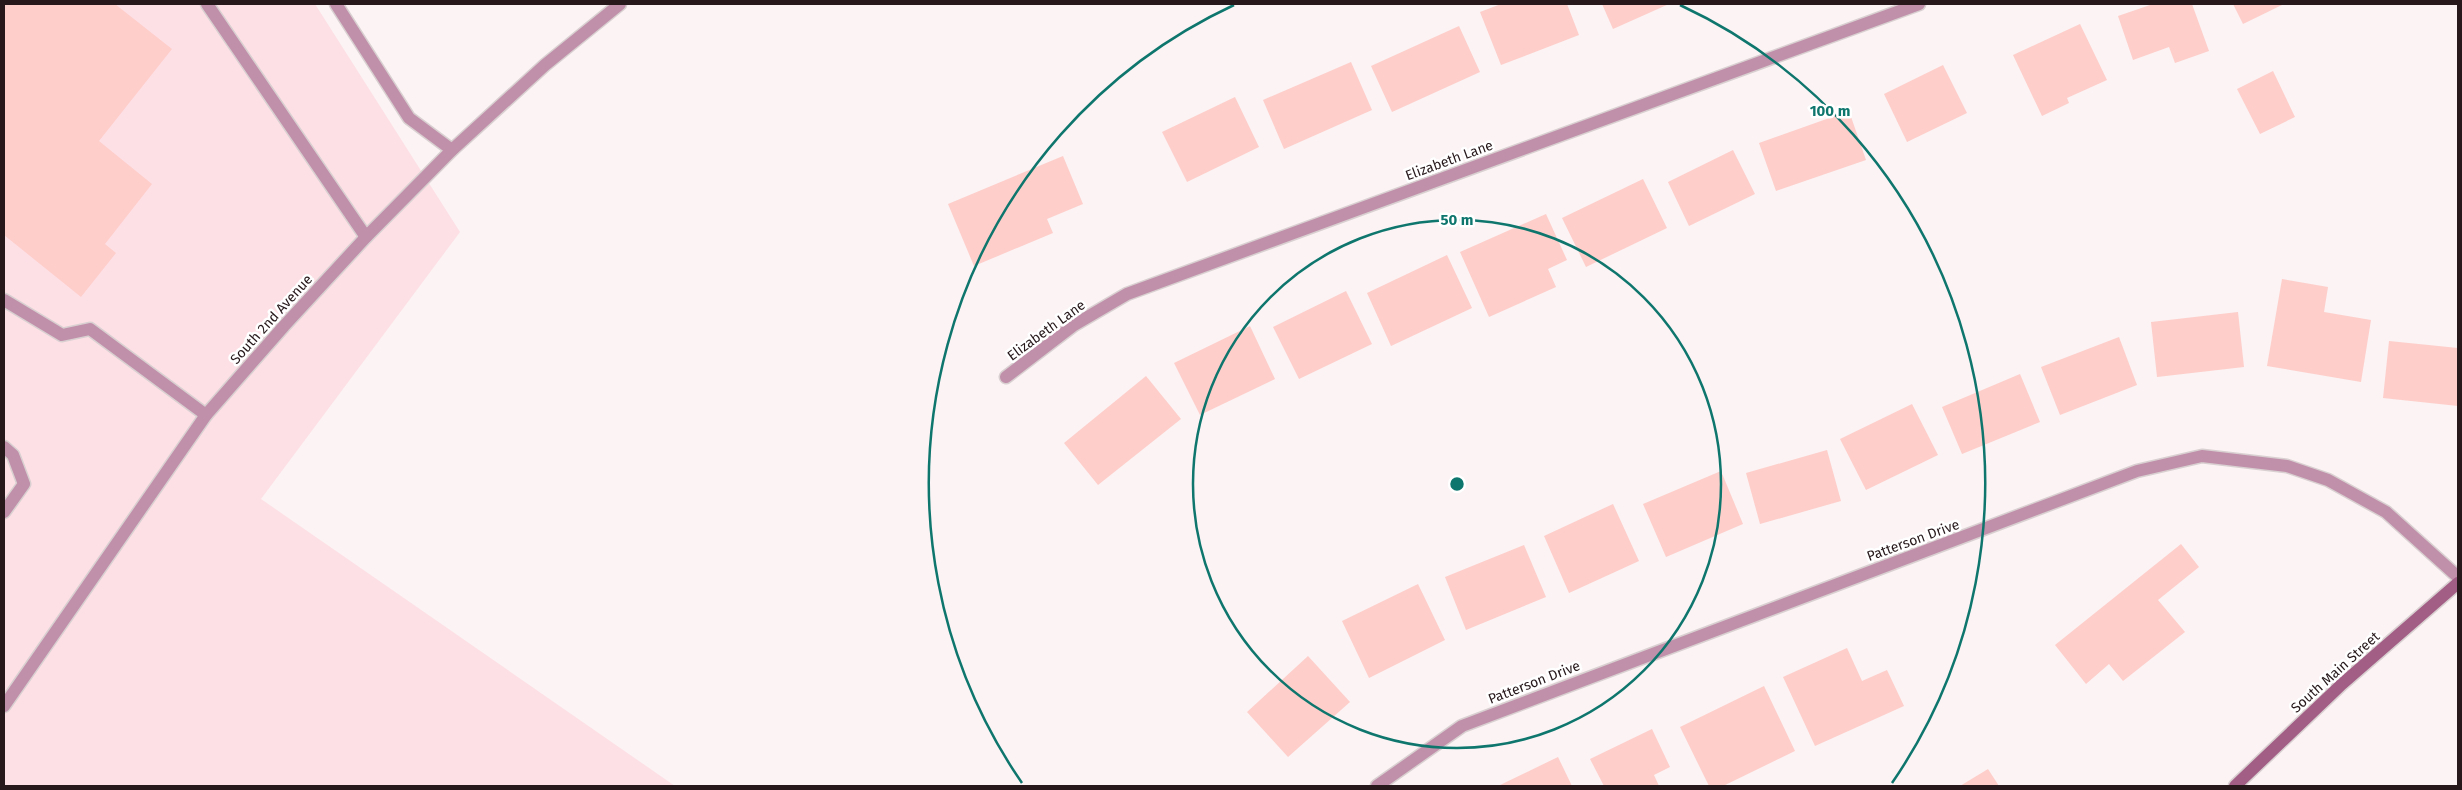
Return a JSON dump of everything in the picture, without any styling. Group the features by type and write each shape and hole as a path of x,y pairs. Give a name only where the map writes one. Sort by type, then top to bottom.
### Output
{"main road":[{"name":"South Main Street","path":"2235,786 2342,684 2458,583"}],"street":[{"path":"207,4 366,237"},
{"path":"336,4 409,118 452,150"},
{"name":"South 2nd Avenue","path":"4,706 206,415 366,237 452,150 545,65 620,4"},
{"name":"Elizabeth Lane","path":"1006,377 1074,325 1127,294 1918,4"},
{"path":"4,300 62,335 90,329 206,415"},
{"path":"4,446 13,455 24,484 4,512"},
{"name":"Patterson Drive","path":"1377,786 1462,726 2137,471 2202,456 2287,466 2328,480 2357,494 2386,512 2458,577"}],"shaded area":[{"path":"4,4 315,4 460,232 261,499 675,786 4,786"}],"building":[{"path":"4,4 115,4 172,49 99,141 152,184 105,244 116,253 81,297 4,235"},
{"path":"1501,4 1567,4 1579,35 1501,65 1480,12"},
{"path":"1602,4 1669,4 1613,29"},
{"path":"2153,4 2192,4 2209,51 2175,63 2169,47 2133,60 2118,16"},
{"path":"2233,4 2284,4 2243,24"},
{"path":"2080,24 2107,80 2067,98 2069,103 2042,116 2013,55"},
{"path":"1459,26 1480,72 1392,112 1371,66"},
{"path":"1351,62 1372,110 1284,149 1263,100"},
{"path":"1943,65 1967,113 1907,142 1884,94"},
{"path":"2273,71 2295,117 2260,134 2237,89"},
{"path":"1235,97 1259,147 1187,182 1162,132"},
{"path":"1849,111 1866,160 1776,191 1759,143"},
{"path":"1733,150 1755,194 1689,226 1668,182"},
{"path":"1063,156 1083,204 1047,219 1053,233 974,266 948,204"},
{"path":"1643,179 1667,228 1586,267 1562,218"},
{"path":"1546,214 1567,260 1548,269 1556,287 1489,317 1460,252"},
{"path":"1447,255 1472,308 1391,346 1367,293"},
{"path":"2282,279 2328,287 2324,312 2371,320 2361,382 2267,366"},
{"path":"1346,291 1372,344 1299,379 1273,327"},
{"path":"2238,312 2244,367 2157,377 2151,322"},
{"path":"1250,326 1275,379 1200,415 1174,363"},
{"path":"2119,337 2137,385 2060,415 2041,367"},
{"path":"2389,341 2458,348 2458,406 2383,398"},
{"path":"2020,374 2040,422 1962,454 1942,407"},
{"path":"1146,376 1181,419 1098,485 1064,443"},
{"path":"1912,404 1938,455 1866,490 1840,439"},
{"path":"1827,450 1841,501 1760,524 1746,473"},
{"path":"1721,471 1743,524 1666,557 1643,504"},
{"path":"1613,504 1639,561 1569,593 1544,536"},
{"path":"2181,544 2199,567 2158,600 2185,632 2123,681 2109,664 2086,684 2055,645"},
{"path":"1524,545 1546,597 1466,630 1445,577"},
{"path":"1418,584 1445,640 1369,678 1342,621"},
{"path":"1847,648 1862,681 1887,670 1904,706 1815,746 1783,677"},
{"path":"1308,656 1350,702 1288,757 1247,712"},
{"path":"1764,686 1795,751 1723,786 1709,786 1680,727"},
{"path":"1652,729 1670,767 1654,775 1659,786 1604,786 1590,759"},
{"path":"1558,757 1572,786 1498,786"},
{"path":"1988,769 1999,786 1960,786"}]}
